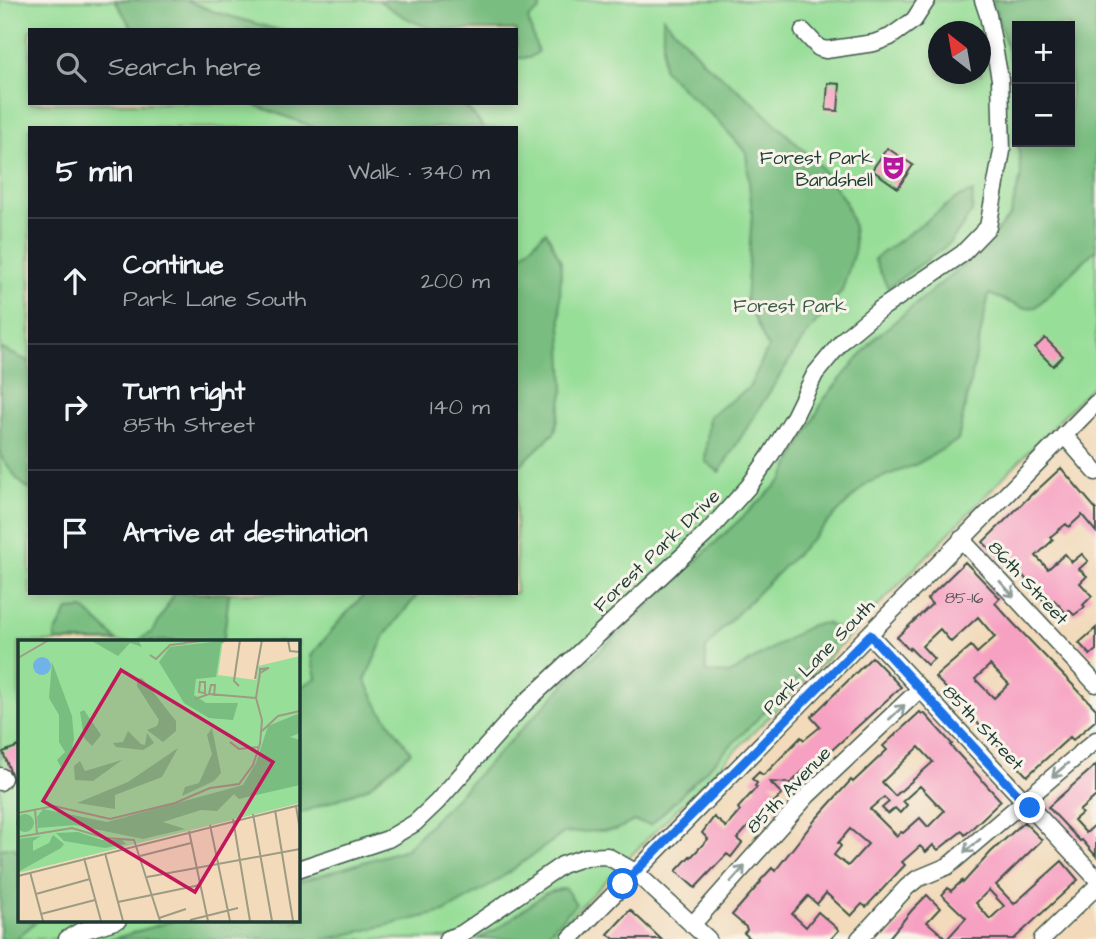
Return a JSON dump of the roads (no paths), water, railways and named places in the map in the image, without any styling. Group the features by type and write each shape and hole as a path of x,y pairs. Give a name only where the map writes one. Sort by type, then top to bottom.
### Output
{"street":[{"path":"803,31 819,48 826,50 874,43 890,37 914,20 927,0"},
{"name":"Forest Park Drive","path":"299,869 388,839 415,823 524,704 706,534 749,486 794,417 815,374 844,339 879,310 962,254 988,227 1002,151 1000,79 983,0"},
{"name":"Park Lane South","path":"570,939 1096,403"},
{"path":"1064,435 1096,472"},
{"name":"86th Street","path":"961,539 1096,684"},
{"name":"85th Street","path":"870,635 1096,878"},
{"name":"85th Avenue","path":"692,925 807,795 920,690"},
{"path":"859,939 906,887 917,879 948,866 1096,740"},
{"path":"0,776 3,778 0,782"},
{"path":"447,939 480,922 562,865 585,857 607,856 635,872 708,939"},
{"path":"1042,939 1096,887"},
{"path":"67,939 79,932 112,922"}],"place":[{"name":"Forest Park Bandshell","path":"893,168"}],"park label":[{"name":"Forest Park","path":"790,305"}]}
